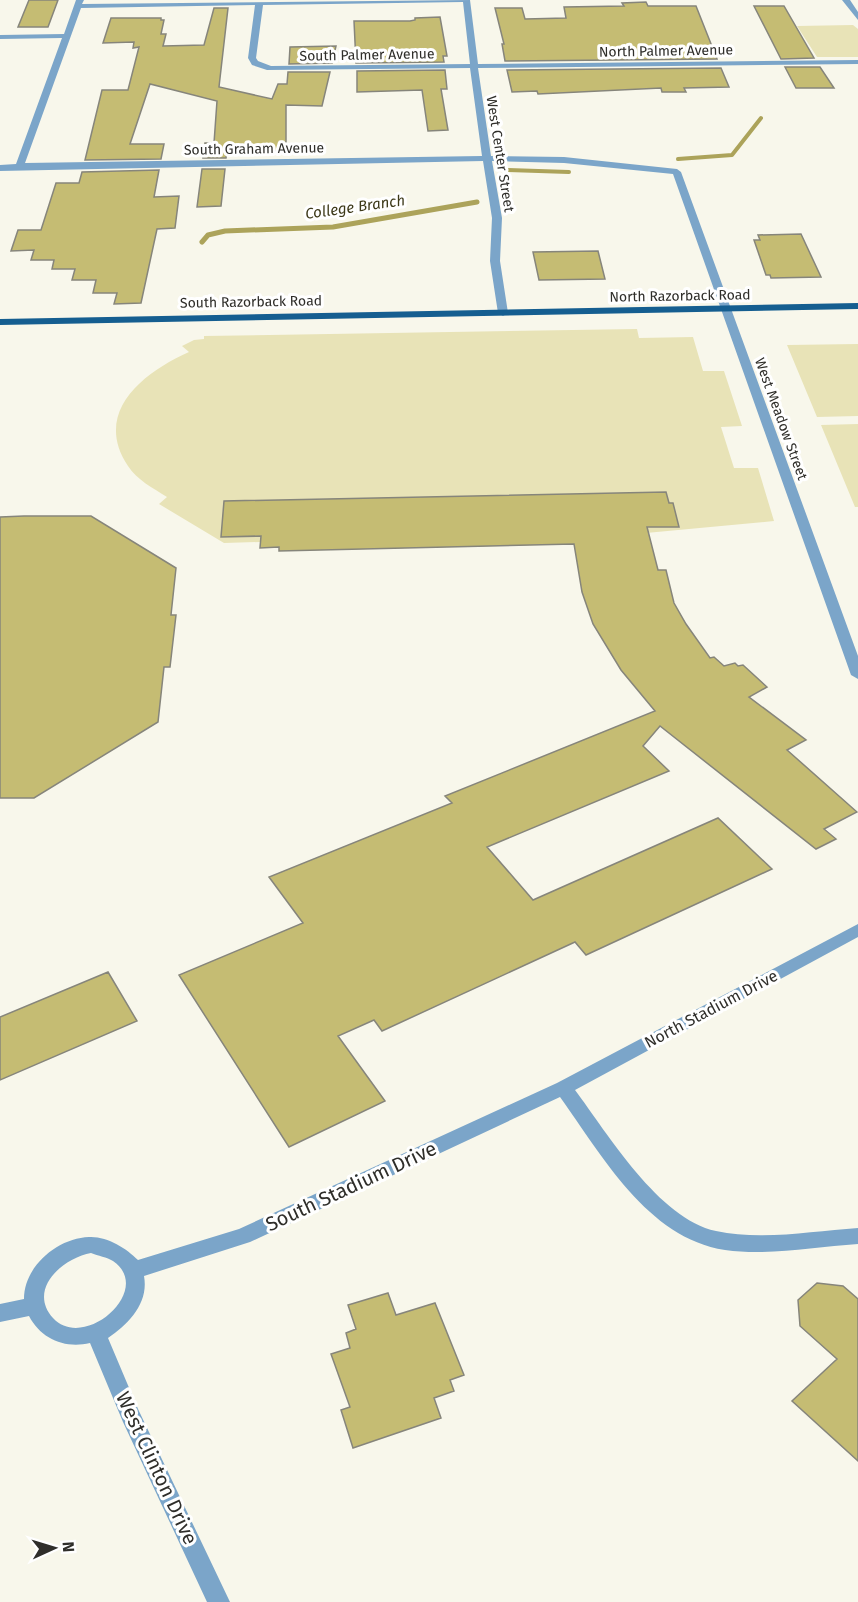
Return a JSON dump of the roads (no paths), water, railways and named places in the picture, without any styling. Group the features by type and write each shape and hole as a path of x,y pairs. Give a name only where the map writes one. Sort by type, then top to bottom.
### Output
{"main road":[{"name":"North Razorback Road","path":"503,313 858,306"},
{"name":"South Razorback Road","path":"0,322 503,313"}],"street":[{"path":"20,166 79,3 260,4 464,0"},
{"name":"West Center Street","path":"464,0 497,218 495,261 503,313"},
{"path":"846,0 858,18"},
{"name":"South Palmer Avenue","path":"260,4 252,58 261,66 282,69 474,67"},
{"path":"0,37 66,36"},
{"name":"North Palmer Avenue","path":"474,67 858,62"},
{"name":"South Graham Avenue","path":"0,168 489,158 547,159 677,172"},
{"name":"West Meadow Street","path":"677,172 858,675"},
{"name":"North Stadium Drive","path":"563,1088 858,930"},
{"path":"563,1088 646,1197 667,1215 688,1228 712,1239 745,1242 858,1236"},
{"name":"South Stadium Drive","path":"134,1270 243,1236 563,1088"},
{"path":"91,1245 109,1248 124,1256 134,1270 136,1285 131,1305 117,1322 96,1334 73,1336 56,1332 45,1324 34,1306 35,1289 42,1272 55,1258 73,1249 91,1245"},
{"path":"0,1313 34,1306"},
{"name":"West Clinton Drive","path":"96,1334 130,1415 219,1602"}],"waterway":[{"name":"College Branch","path":"678,159 732,155 761,118"},
{"name":"College Branch","path":"507,170 569,172"},
{"name":"College Branch","path":"202,242 208,235 225,231 333,227 477,202"}]}
